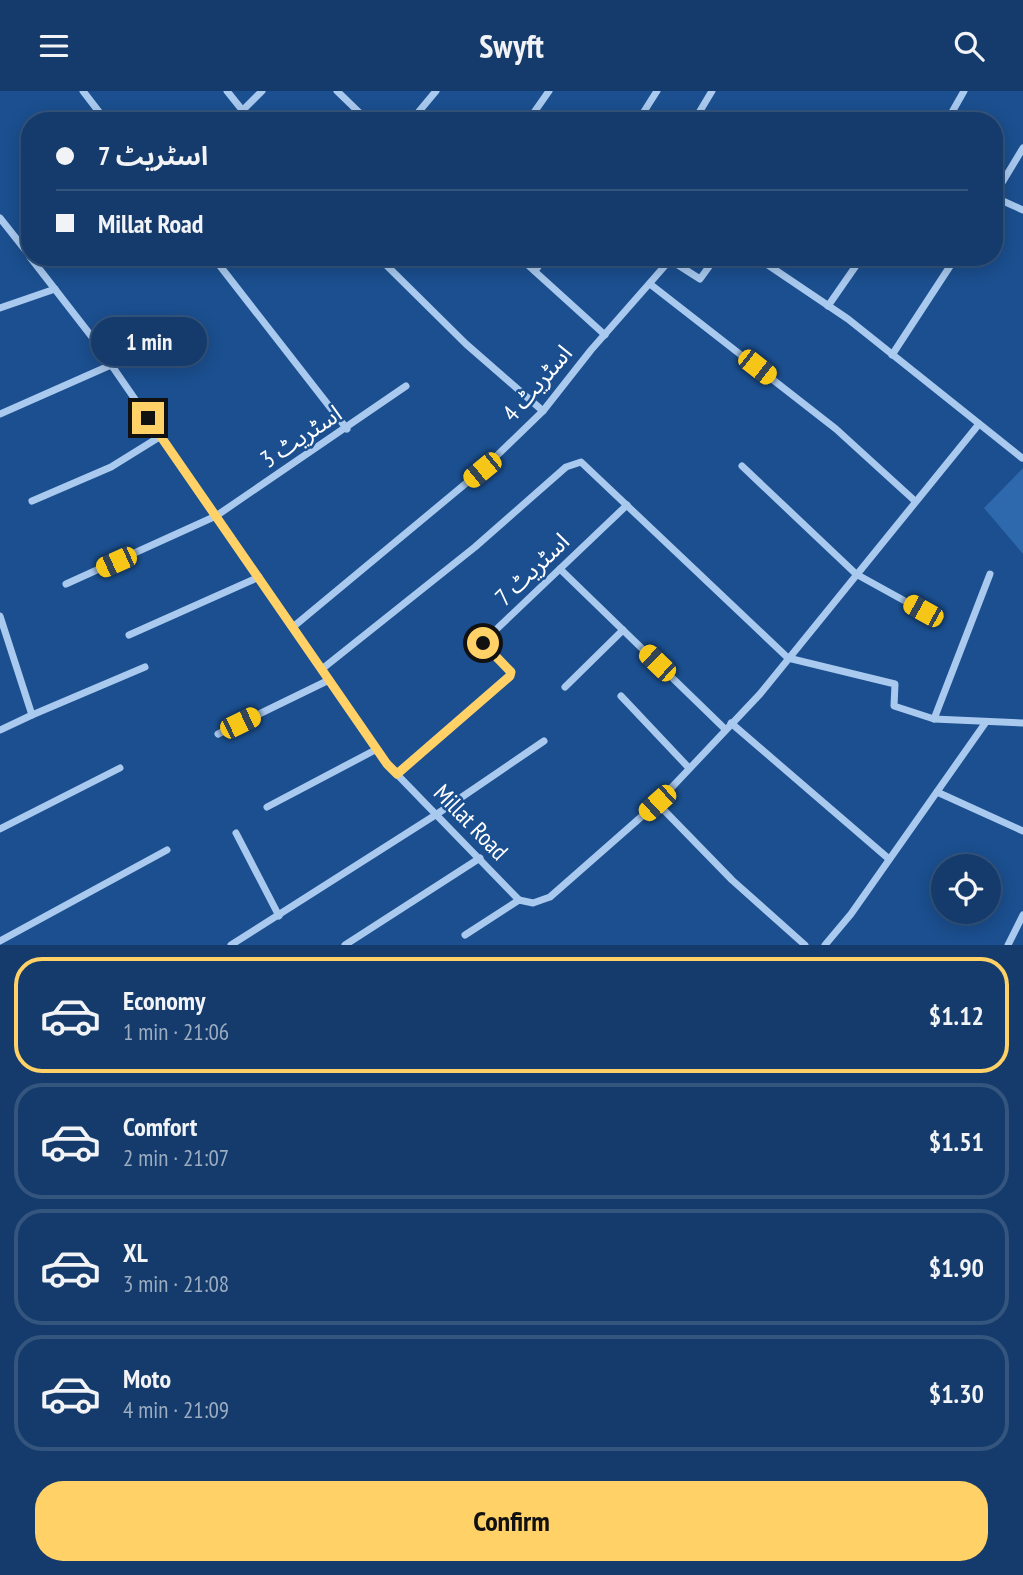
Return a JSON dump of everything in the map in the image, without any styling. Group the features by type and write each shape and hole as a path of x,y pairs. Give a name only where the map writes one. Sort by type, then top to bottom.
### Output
{"street":[{"path":"83,91 99,112"},
{"path":"227,91 242,110 262,91"},
{"path":"337,91 359,112"},
{"path":"418,112 436,91"},
{"path":"534,112 549,91"},
{"path":"644,112 657,91"},
{"path":"699,112 712,91"},
{"path":"952,112 964,91"},
{"path":"1003,181 1023,148"},
{"path":"1003,200 1023,210"},
{"name":"Millat Road","path":"0,218 21,243"},
{"name":"Millat Road","path":"39,266 161,436 377,749 397,774 519,900"},
{"path":"220,266 347,429"},
{"path":"388,266 466,344 544,411"},
{"path":"529,266 605,335"},
{"path":"535,271 539,266"},
{"name":"اسٹریٹ 4","path":"293,627 482,470 544,411 663,266"},
{"path":"681,266 700,279 709,266"},
{"path":"769,266 828,306 1022,458"},
{"path":"828,306 856,266"},
{"path":"892,355 950,266"},
{"path":"650,284 836,429 915,501"},
{"path":"0,308 55,289"},
{"path":"0,414 111,365"},
{"name":"اسٹریٹ 3","path":"66,584 216,516 347,429 406,386"},
{"path":"465,935 519,900 533,903 550,897 657,803 788,658 979,424"},
{"path":"32,501 111,467 161,436"},
{"path":"322,669 475,547 566,467 581,462 788,658 895,684 894,706 934,719 1023,723"},
{"path":"742,466 856,574 923,611"},
{"name":"اسٹریٹ 7","path":"397,774 510,676 511,672 483,643 627,505"},
{"path":"561,569 728,726 889,859"},
{"path":"934,719 990,574"},
{"path":"129,635 259,577"},
{"path":"0,616 32,715"},
{"path":"565,687 623,630"},
{"path":"0,650 10,646"},
{"path":"0,730 145,667"},
{"path":"218,734 329,680"},
{"path":"621,696 689,768"},
{"path":"825,945 986,722"},
{"path":"231,945 437,814 544,741"},
{"path":"267,807 377,749"},
{"path":"0,829 120,768"},
{"path":"937,792 1023,831"},
{"path":"657,803 732,880 805,945"},
{"path":"236,833 279,916"},
{"path":"0,940 167,850"},
{"path":"345,945 480,858"},
{"path":"1008,945 1023,915"}],"shaded area":[{"path":"1023,468 1023,554 984,508"}],"route":[{"path":"148,418 387,764 397,774 512,674 483,643"}]}
